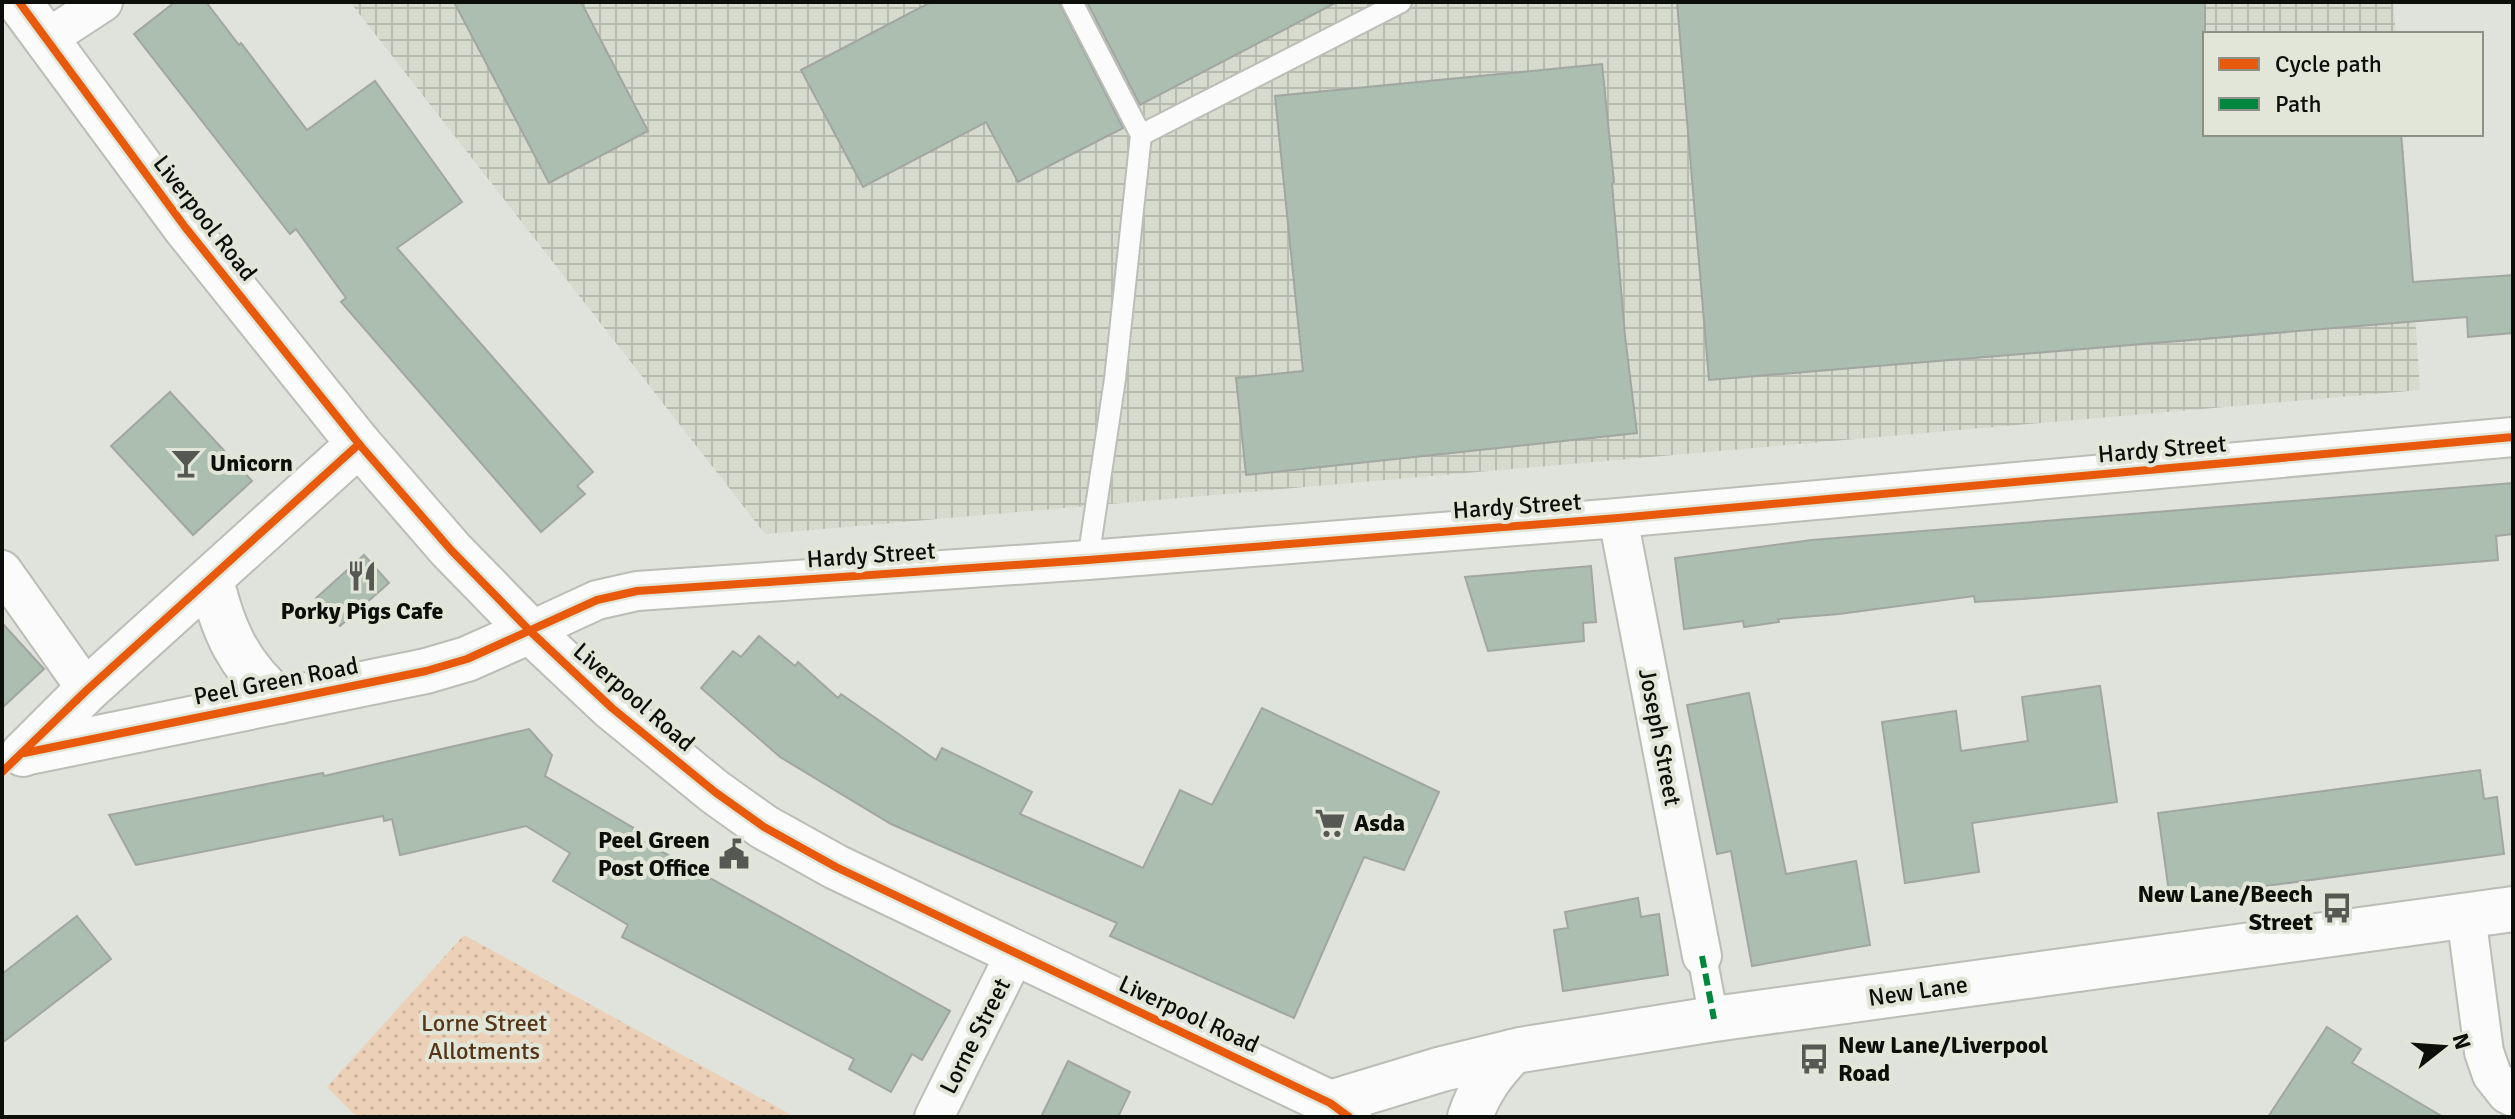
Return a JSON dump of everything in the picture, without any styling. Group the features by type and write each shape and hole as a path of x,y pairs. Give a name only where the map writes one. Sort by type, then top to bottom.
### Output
{"street":[{"name":"Liverpool Road","path":"19,2 185,227 359,444 451,550 530,631 612,708 715,792 764,827 836,867 1340,1110"},
{"path":"45,40 103,2"},
{"name":"Hardy Street","path":"530,631 597,600 637,591 1088,560 1618,518 2513,437"},
{"name":"Peel Green Road","path":"13,762 87,690 359,444"},
{"name":"Joseph Street","path":"1618,518 1702,956"},
{"path":"2,570 87,690"},
{"path":"211,579 219,614 231,643 262,685 280,701"},
{"name":"Peel Green Road","path":"13,762 426,671 467,659 530,631"},
{"name":"New Lane","path":"1340,1110 1442,1069 1512,1052 1714,1019 2513,909"},
{"path":"2466,915 2484,1052 2492,1075 2513,1097"},
{"name":"Lorne Street","path":"934,1117 1015,954"},
{"path":"1702,956 1714,1019"},
{"path":"1470,1117 1477,1097 1491,1074 1512,1052"}],"lane":[{"path":"1072,2 1141,135 1115,379 1088,560"},
{"path":"1141,135 1401,2"}],"shaded area":[{"path":"350,2 2393,2 2396,32 2203,32 2203,136 2403,136 2420,390 765,534"}],"green space":[{"name":"Lorne Street Allotments","path":"464,935 795,1117 357,1117 327,1087"}],"building":[{"path":"175,2 206,2 307,130 375,81 462,202 397,248 593,472 577,486 585,494 541,532 341,302 346,298 296,229 290,234 134,34"},
{"path":"454,2 581,2 648,131 549,183"},
{"path":"931,2 1059,2 1123,128 1018,182 986,122 863,187 801,70"},
{"path":"1087,2 1337,2 1140,105"},
{"path":"1677,2 2205,2 2203,136 2401,136 2413,282 2513,275 2513,333 2468,337 2467,317 1709,380"},
{"path":"1602,64 1625,336 1637,433 1246,475 1236,378 1303,371 1275,96"},
{"path":"170,392 252,481 193,535 111,446"},
{"path":"2513,483 2513,534 2496,536 2498,560 2022,599 1975,602 1974,596 1778,619 1779,622 1744,627 1743,621 1684,629 1675,558 1812,540"},
{"name":"Porky Pigs Cafe","path":"364,555 389,583 340,626 316,598"},
{"path":"1591,566 1596,622 1583,623 1584,641 1488,651 1465,577"},
{"path":"2,623 44,669 2,708"},
{"path":"759,636 795,666 798,662 838,698 841,694 936,760 942,748 1032,792 1020,814 1143,868 1180,790 1212,805 1262,708 1439,792 1404,870 1364,857 1294,1018 1110,936 1117,923 891,824 780,757 701,688 733,651 741,657"},
{"path":"2100,686 2117,802 1972,823 1979,872 1905,883 1882,722 1956,711 1961,751 2028,741 2022,697"},
{"path":"1749,693 1786,874 1856,861 1870,945 1752,966 1731,851 1717,854 1687,705"},
{"path":"529,729 552,755 545,776 637,830 634,836 950,1011 922,1060 912,1054 891,1092 849,1069 854,1059 622,937 628,925 553,881 570,853 526,826 400,855 392,819 384,821 383,816 136,865 109,815 323,773 324,776"},
{"path":"2480,770 2484,799 2497,797 2504,854 2170,899 2158,813"},
{"path":"1638,898 1641,917 1659,914 1668,975 1563,991 1554,930 1568,928 1565,912"},
{"path":"77,916 111,959 2,1043 2,974"},
{"path":"2327,1027 2361,1049 2352,1063 2443,1117 2268,1117"},
{"path":"1068,1061 1130,1092 1118,1117 1041,1117"}],"marked path":[{"path":"1702,956 1714,1019"}],"cycle path":[{"path":"19,2 185,227 359,444 451,550 530,631 612,708 715,792 764,827 836,867 1330,1103 1349,1117"},
{"path":"24,753 426,671 467,659 597,600 637,591 1088,560 1618,518 2513,437"},
{"path":"2,772 87,690 359,444"}],"place":[{"name":"Unicorn","path":"186,463"},
{"name":"Porky Pigs Cafe","path":"362,576"},
{"name":"Asda","path":"1330,823"},
{"name":"Peel Green Post Office","path":"734,854"},
{"name":"New Lane/Beech Street","path":"2337,908"},
{"name":"New Lane/Liverpool Road","path":"1814,1059"}]}
